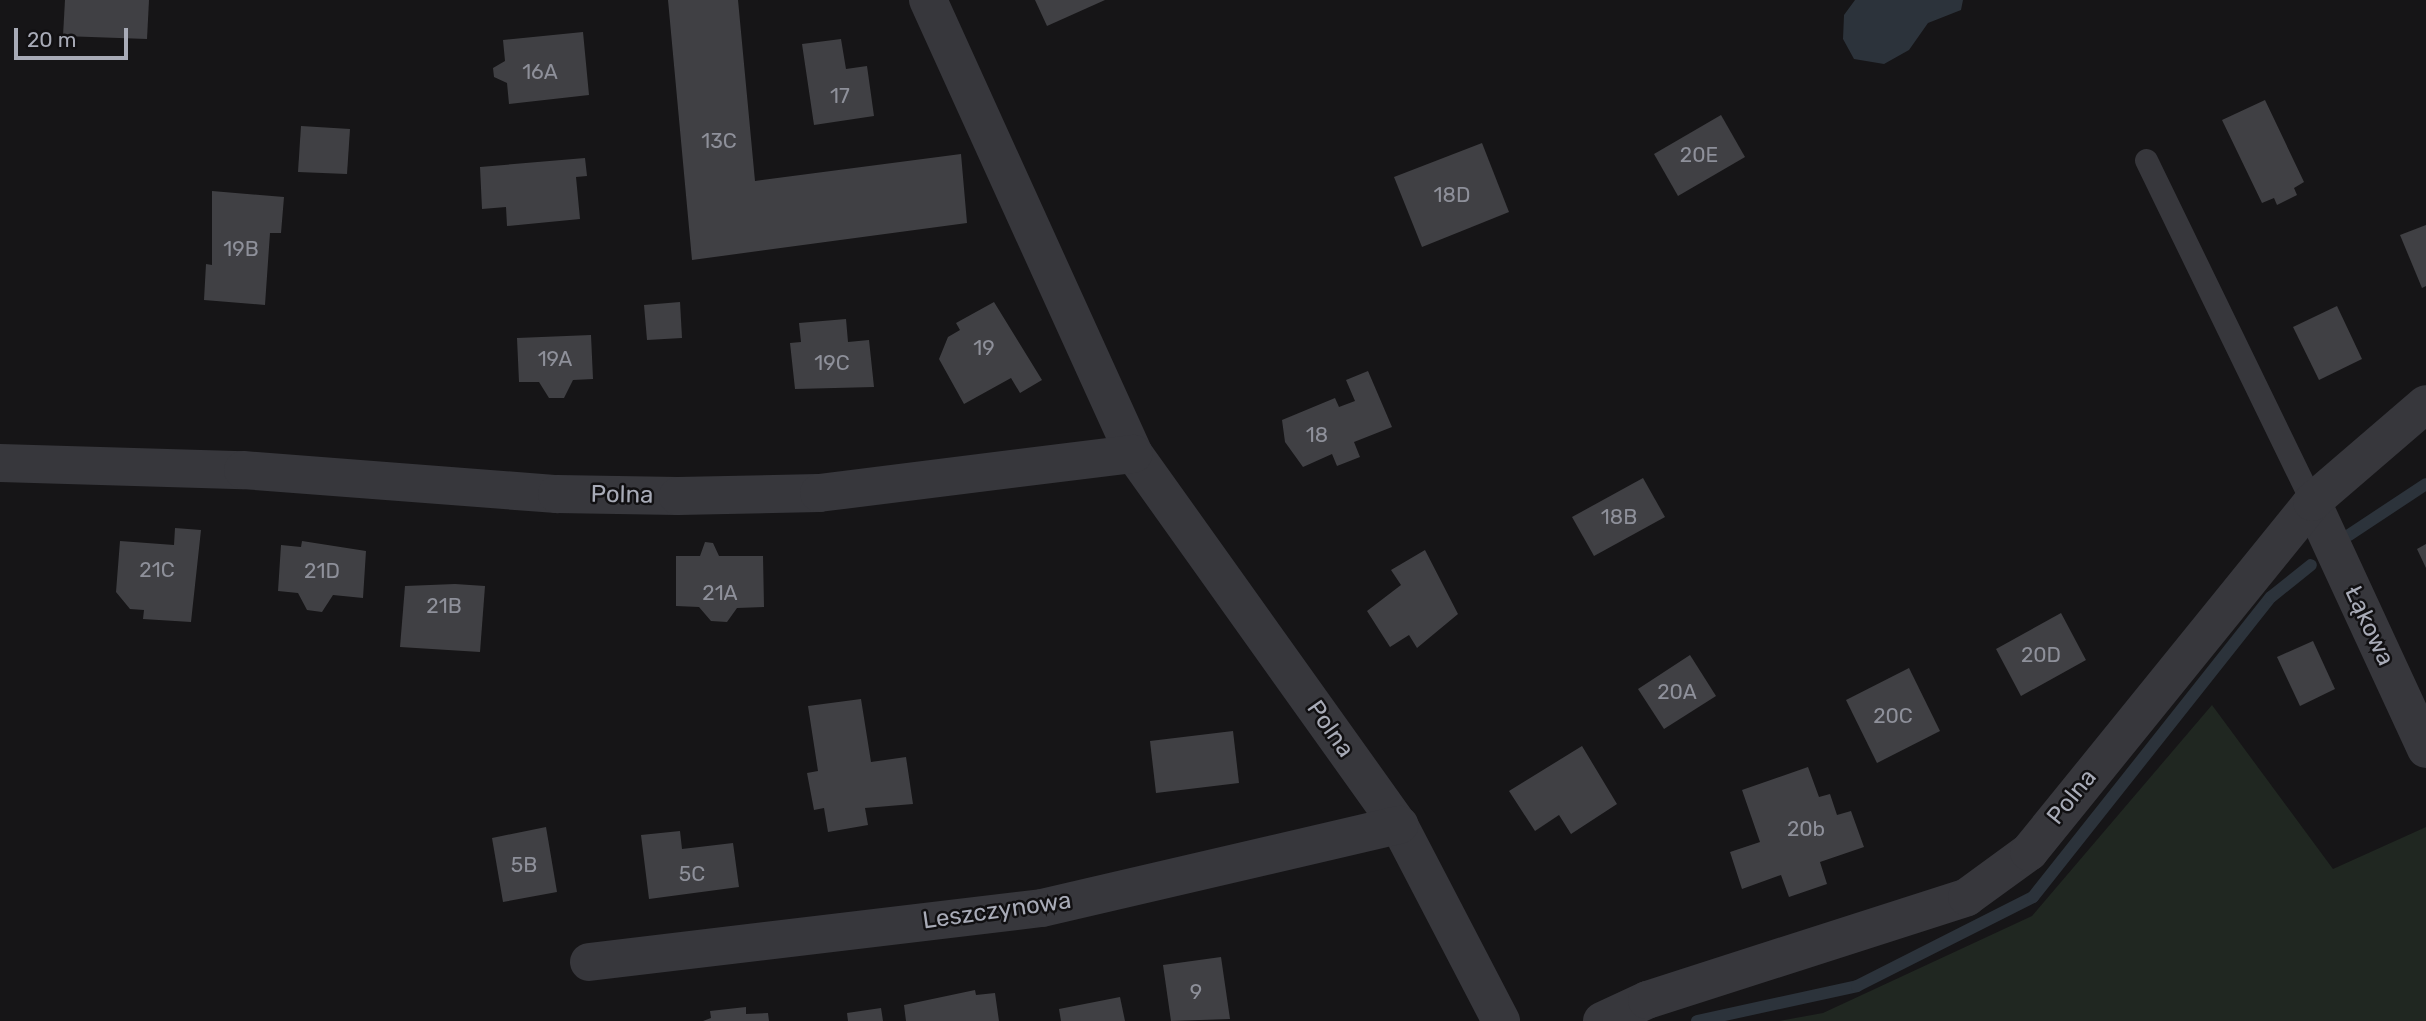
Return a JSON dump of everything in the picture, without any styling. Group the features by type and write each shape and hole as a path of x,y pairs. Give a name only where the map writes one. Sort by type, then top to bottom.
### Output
{"street":[{"name":"Polna","path":"928,0 1134,454 1399,825 1501,1021"},
{"name":"Polna","path":"1602,1021 1967,897 2029,852 2312,502 2426,404"},
{"name":"Polna","path":"0,463 109,464 557,494 678,496 819,493 1134,454"},
{"name":"Łąkowa","path":"2312,502 2426,749"},
{"name":"Leszczynowa","path":"589,962 1042,908 1399,825"}],"lane":[{"path":"2146,160 2312,502"}],"shaded area":[{"path":"1855,0 1963,0 1961,10 1928,23 1909,50 1884,64 1854,59 1843,39 1844,15"},
{"path":"2212,705 2333,869 2426,827 2426,1021 1779,1021 1823,1013 2032,916"}],"building":[{"path":"65,0 149,0 147,39 63,36"},
{"path":"668,0 738,0 755,181 961,154 967,223 692,260"},
{"path":"1035,0 1105,0 1047,26"},
{"path":"583,32 589,95 509,104 507,83 494,77 493,68 505,61 503,40"},
{"path":"841,39 846,69 867,66 874,116 814,125 802,44"},
{"path":"2265,100 2304,182 2294,188 2297,195 2277,205 2274,198 2262,203 2222,120"},
{"path":"1721,115 1745,157 1678,196 1654,154"},
{"path":"301,126 350,129 347,174 298,172"},
{"path":"1482,143 1509,212 1422,247 1394,177"},
{"path":"585,158 587,176 576,177 580,219 507,226 506,207 482,209 480,167"},
{"path":"212,191 284,197 281,233 270,233 265,305 204,300 206,264 212,265"},
{"path":"2426,225 2426,286 2422,288 2400,235"},
{"path":"680,302 682,338 647,340 644,305"},
{"path":"994,302 1042,380 1020,393 1011,378 964,404 939,359 948,337 960,330 956,323"},
{"path":"2337,306 2362,359 2319,380 2293,327"},
{"path":"846,319 848,342 869,340 874,387 795,389 790,343 801,342 799,323"},
{"path":"591,335 593,379 573,380 564,398 549,398 539,382 519,382 517,338"},
{"path":"1368,371 1392,427 1354,442 1360,457 1337,466 1332,454 1303,467 1285,442 1282,420 1335,398 1339,407 1355,401 1346,380"},
{"path":"1643,478 1665,517 1594,556 1572,517"},
{"path":"175,528 201,530 191,622 143,619 144,610 130,609 116,592 120,541 174,545"},
{"path":"302,541 366,551 363,598 333,595 322,612 307,610 298,593 278,591 281,545 301,547"},
{"path":"705,542 713,543 719,556 763,556 764,607 737,608 727,622 711,621 699,607 676,606 676,556 700,556"},
{"path":"2426,544 2426,568 2417,549"},
{"path":"1425,550 1458,614 1417,648 1409,635 1390,647 1367,611 1401,585 1391,570"},
{"path":"405,586 485,586 480,652 400,647"},
{"path":"2061,613 2086,660 2021,696 1996,649"},
{"path":"2313,641 2335,689 2300,706 2277,657"},
{"path":"1690,655 1716,696 1664,729 1638,689"},
{"path":"1909,668 1940,731 1877,763 1846,700"},
{"path":"861,699 871,762 906,757 913,804 865,808 868,825 828,832 824,808 814,810 807,773 818,771 808,706"},
{"path":"1233,731 1239,783 1156,793 1150,741"},
{"path":"1582,746 1617,804 1571,834 1559,815 1535,831 1509,791"},
{"path":"1808,767 1819,797 1830,794 1837,815 1851,811 1864,847 1820,862 1827,884 1789,897 1781,875 1742,889 1730,852 1760,842 1742,790"},
{"path":"546,827 557,892 503,902 492,838"},
{"path":"680,831 682,849 733,843 739,887 649,899 641,835"},
{"path":"1221,957 1230,1019 1171,1021 1163,965"},
{"path":"975,990 976,995 995,993 999,1021 906,1021 904,1005"},
{"path":"1120,997 1125,1021 1061,1021 1059,1009"},
{"path":"746,1007 746,1014 768,1013 769,1021 703,1021 711,1018 710,1011"},
{"path":"881,1008 883,1021 848,1021 847,1013"}],"waterway":[{"path":"2349,535 2426,484"},
{"path":"1697,1021 1857,986 2033,897 2271,597 2311,565"}]}
